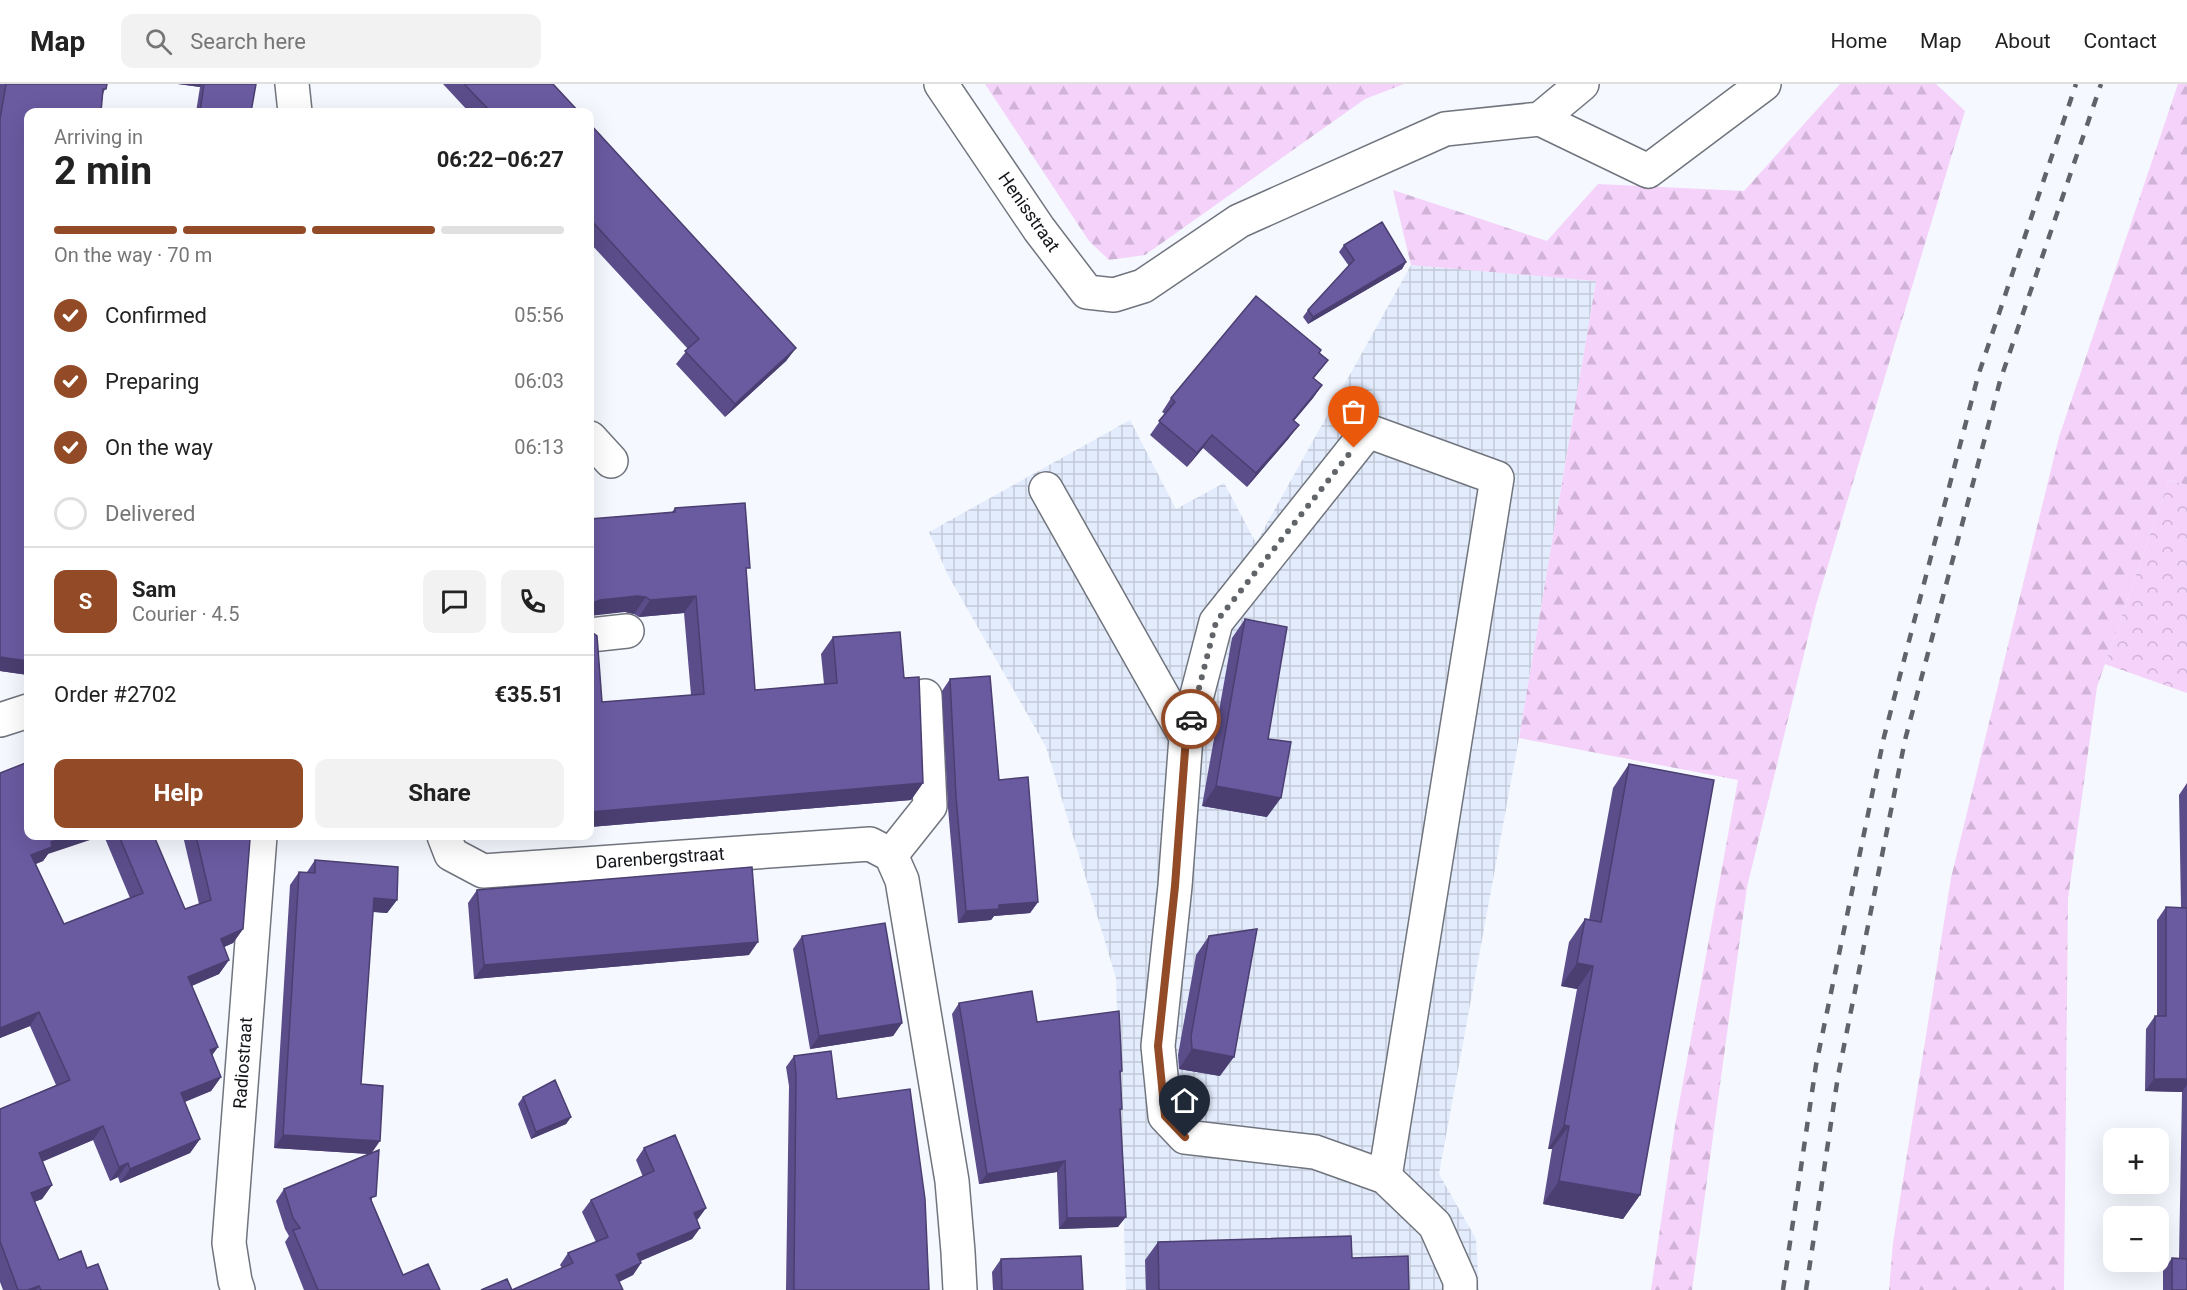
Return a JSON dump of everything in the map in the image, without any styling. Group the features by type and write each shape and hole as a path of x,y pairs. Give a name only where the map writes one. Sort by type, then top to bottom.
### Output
{"street":[{"path":"292,84 295,108"},
{"name":"Henisstraat","path":"941,84 1039,229 1087,292 1114,295 1143,286 1239,222 1445,129 1540,119"},
{"path":"1582,84 1540,119 1648,171 1764,84"},
{"path":"1385,1177 1497,478 1368,431 1216,622 1186,737 1175,886 1158,1046 1165,1116 1185,1137 1315,1152 1385,1177 1435,1225 1460,1281 1460,1290"},
{"path":"1046,489 1186,737"},
{"path":"594,635 627,631"},
{"path":"925,696 930,806 891,855 902,880 950,1169 960,1290"},
{"path":"0,720 24,712"},
{"name":"Radiostraat","path":"238,1290 229,1243 260,840"},
{"name":"Darenbergstraat","path":"446,840 451,854 483,871 870,844 891,855"}],"shaded area":[{"path":"1411,265 1596,281 1519,738 1439,1174 1476,1239 1479,1290 1126,1290 1116,978 1046,747 948,575 929,532 1130,420 1176,509 1224,483 1256,543"}],"green space":[{"path":"985,84 1404,84 1365,99 1145,255 1109,260 1089,241"},
{"path":"1840,84 1936,84 1965,111 1816,605 1747,887 1692,1290 1651,1290 1675,1126 1738,780 1519,738 1596,281 1411,265 1393,190 1547,241 1598,184 1744,191"},
{"path":"2178,84 2187,84 2187,485 2169,480 2097,687 2068,899 2064,1290 1889,1290 1893,1243 1951,878 2059,437"},
{"path":"2169,480 2187,485 2187,693 2105,664"}],"building":[{"path":"6,84 107,84 106,89 103,89 101,108 24,108 24,660 0,657 0,119"},
{"path":"204,84 256,84 252,108 201,108"},
{"path":"464,84 553,84 575,108 487,108"},
{"path":"594,128 796,348 735,404 685,351 699,339 594,223"},
{"path":"1382,222 1406,262 1313,317 1308,310 1354,260 1344,245"},
{"path":"1256,296 1321,350 1319,353 1328,360 1313,378 1322,385 1293,420 1299,425 1256,473 1212,435 1197,453 1159,421 1175,402 1171,398"},
{"path":"745,503 750,568 746,568 755,690 837,683 833,637 900,632 904,678 919,677 923,783 594,812 594,634 597,636 602,702 704,694 696,596 650,600 637,596 594,602 594,519 675,512 675,508"},
{"path":"1245,619 1287,627 1268,739 1291,742 1281,798 1216,786"},
{"path":"990,676 999,780 1028,777 1038,902 999,905 999,909 966,911 956,797 950,679"},
{"path":"24,764 24,840 58,840 51,842 52,847 31,855 64,924 143,893 121,840 156,840 185,909 211,900 197,840 250,840 243,929 221,939 229,960 188,977 218,1047 210,1050 221,1077 181,1093 200,1139 130,1169 128,1163 119,1167 103,1126 39,1153 52,1185 31,1193 59,1260 81,1251 87,1268 98,1264 108,1290 41,1290 39,1286 28,1290 18,1290 0,1241 0,1109 70,1080 39,1012 0,1028 0,773"},
{"path":"1629,764 1714,780 1640,1195 1559,1181 1569,1126 1564,1125 1593,966 1577,963 1585,919 1601,922"},
{"path":"315,860 398,867 397,900 374,898 361,1084 383,1086 380,1141 283,1135 299,872 315,873"},
{"path":"752,867 758,942 484,965 477,890"},
{"path":"2166,907 2187,908 2187,1079 2154,1079 2155,1016 2166,1016"},
{"path":"885,923 902,1023 819,1036 802,936"},
{"path":"1257,929 1234,1057 1192,1049 1191,1036 1209,936"},
{"path":"1032,991 1037,1022 1119,1011 1122,1071 1120,1071 1122,1109 1120,1109 1126,1217 1067,1218 1065,1161 987,1174 959,1003"},
{"path":"831,1051 837,1099 910,1089 925,1199 929,1290 794,1290 796,1075 794,1056"},
{"path":"555,1080 571,1117 536,1132 523,1097"},
{"path":"675,1135 706,1208 694,1213 700,1228 637,1254 641,1263 616,1275 623,1290 512,1290 573,1263 568,1253 608,1237 591,1200 654,1171 644,1148"},
{"path":"379,1150 376,1196 370,1198 403,1275 428,1264 440,1290 318,1290 293,1230 300,1228 293,1218 284,1189"},
{"path":"1351,1236 1352,1258 1408,1256 1409,1290 1159,1290 1158,1242"},
{"path":"1081,1256 1083,1290 1002,1290 1001,1259"},
{"path":"2172,1258 2187,1259 2187,1290 2172,1290"},
{"path":"507,1279 512,1290 481,1290"}],"railway":[{"path":"1783,1290 1816,1065 1884,737 1978,376 2076,84"},
{"path":"1806,1290 1838,1076 1905,740 2000,381 2101,84"}],"way so far":[{"path":"1191,719 1216,622 1354,448"}],"route":[{"path":"1185,1137 1165,1116 1158,1046 1175,886 1186,737 1191,719"}]}
